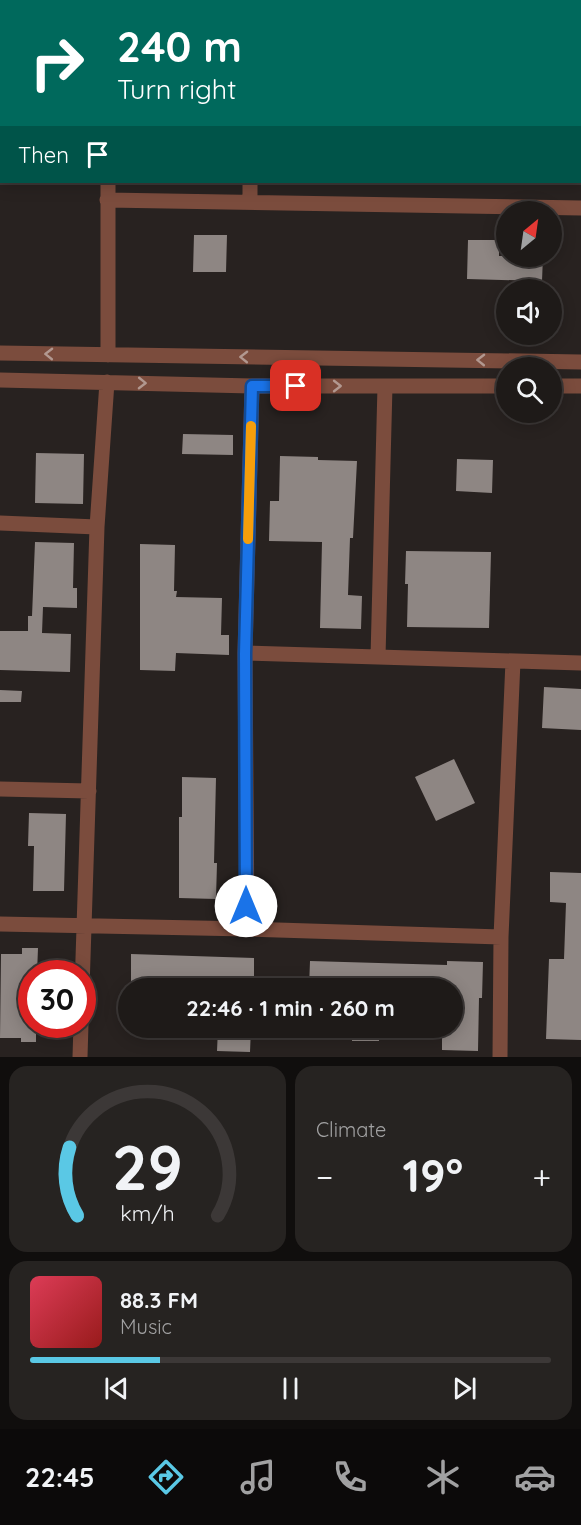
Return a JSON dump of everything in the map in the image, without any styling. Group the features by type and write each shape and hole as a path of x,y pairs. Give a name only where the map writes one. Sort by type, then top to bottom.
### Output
{"street":[{"path":"108,183 108,355"},
{"path":"250,183 250,202"},
{"path":"107,200 581,208"},
{"path":"0,353 581,362"},
{"path":"0,380 252,386 496,386"},
{"path":"83,960 98,527 107,382"},
{"path":"247,929 245,654 252,386"},
{"path":"378,657 385,386"},
{"path":"562,386 581,386"},
{"path":"0,523 98,527"},
{"path":"245,654 581,663"},
{"path":"500,1057 501,937 513,661"},
{"path":"0,789 89,791"},
{"path":"0,924 501,937"},
{"path":"80,1057 81,1038"}],"building":[{"path":"194,235 227,235 226,272 193,272"},
{"path":"468,240 496,240 496,267 543,267 542,279 467,279"},
{"path":"183,434 233,435 233,455 182,454"},
{"path":"36,453 84,454 83,504 35,503"},
{"path":"280,456 357,461 353,538 350,538 348,595 362,596 361,629 320,628 322,542 269,541 270,501 279,501"},
{"path":"457,459 493,460 492,493 456,491"},
{"path":"35,542 74,543 73,588 77,588 77,608 43,607 42,633 71,634 70,672 0,670 0,631 28,631 28,616 32,616"},
{"path":"140,544 175,545 174,591 177,591 176,597 222,598 221,635 229,635 229,655 176,653 175,671 140,670"},
{"path":"406,551 491,552 489,628 407,627"},
{"path":"544,687 581,689 581,730 542,728"},
{"path":"0,690 22,691 21,702 0,702"},
{"path":"454,759 475,803 436,821 415,777"},
{"path":"182,777 216,778 214,863 217,863 216,899 179,898 179,817 182,817"},
{"path":"29,813 66,814 64,891 33,891 34,846 28,846"},
{"path":"550,872 581,873 581,1040 546,1039 549,959 564,959 566,903 550,902"},
{"path":"22,948 38,948 38,960 18,960 18,1038 0,1038 1,954 22,954"},
{"path":"131,954 254,958 254,978 131,978"},
{"path":"310,961 447,965 447,961 483,962 482,998 479,998 478,1051 442,1050 442,1038 463,1038 463,978 309,978"},
{"path":"21,1038 36,1038 36,1042 21,1042"},
{"path":"218,1038 251,1038 250,1052 217,1051"},
{"path":"352,1038 379,1038 379,1041 352,1041"}],"slow traffic":[{"path":"248,539 251,426"}],"route":[{"path":"246,906 245,654 252,386 296,386"}]}
